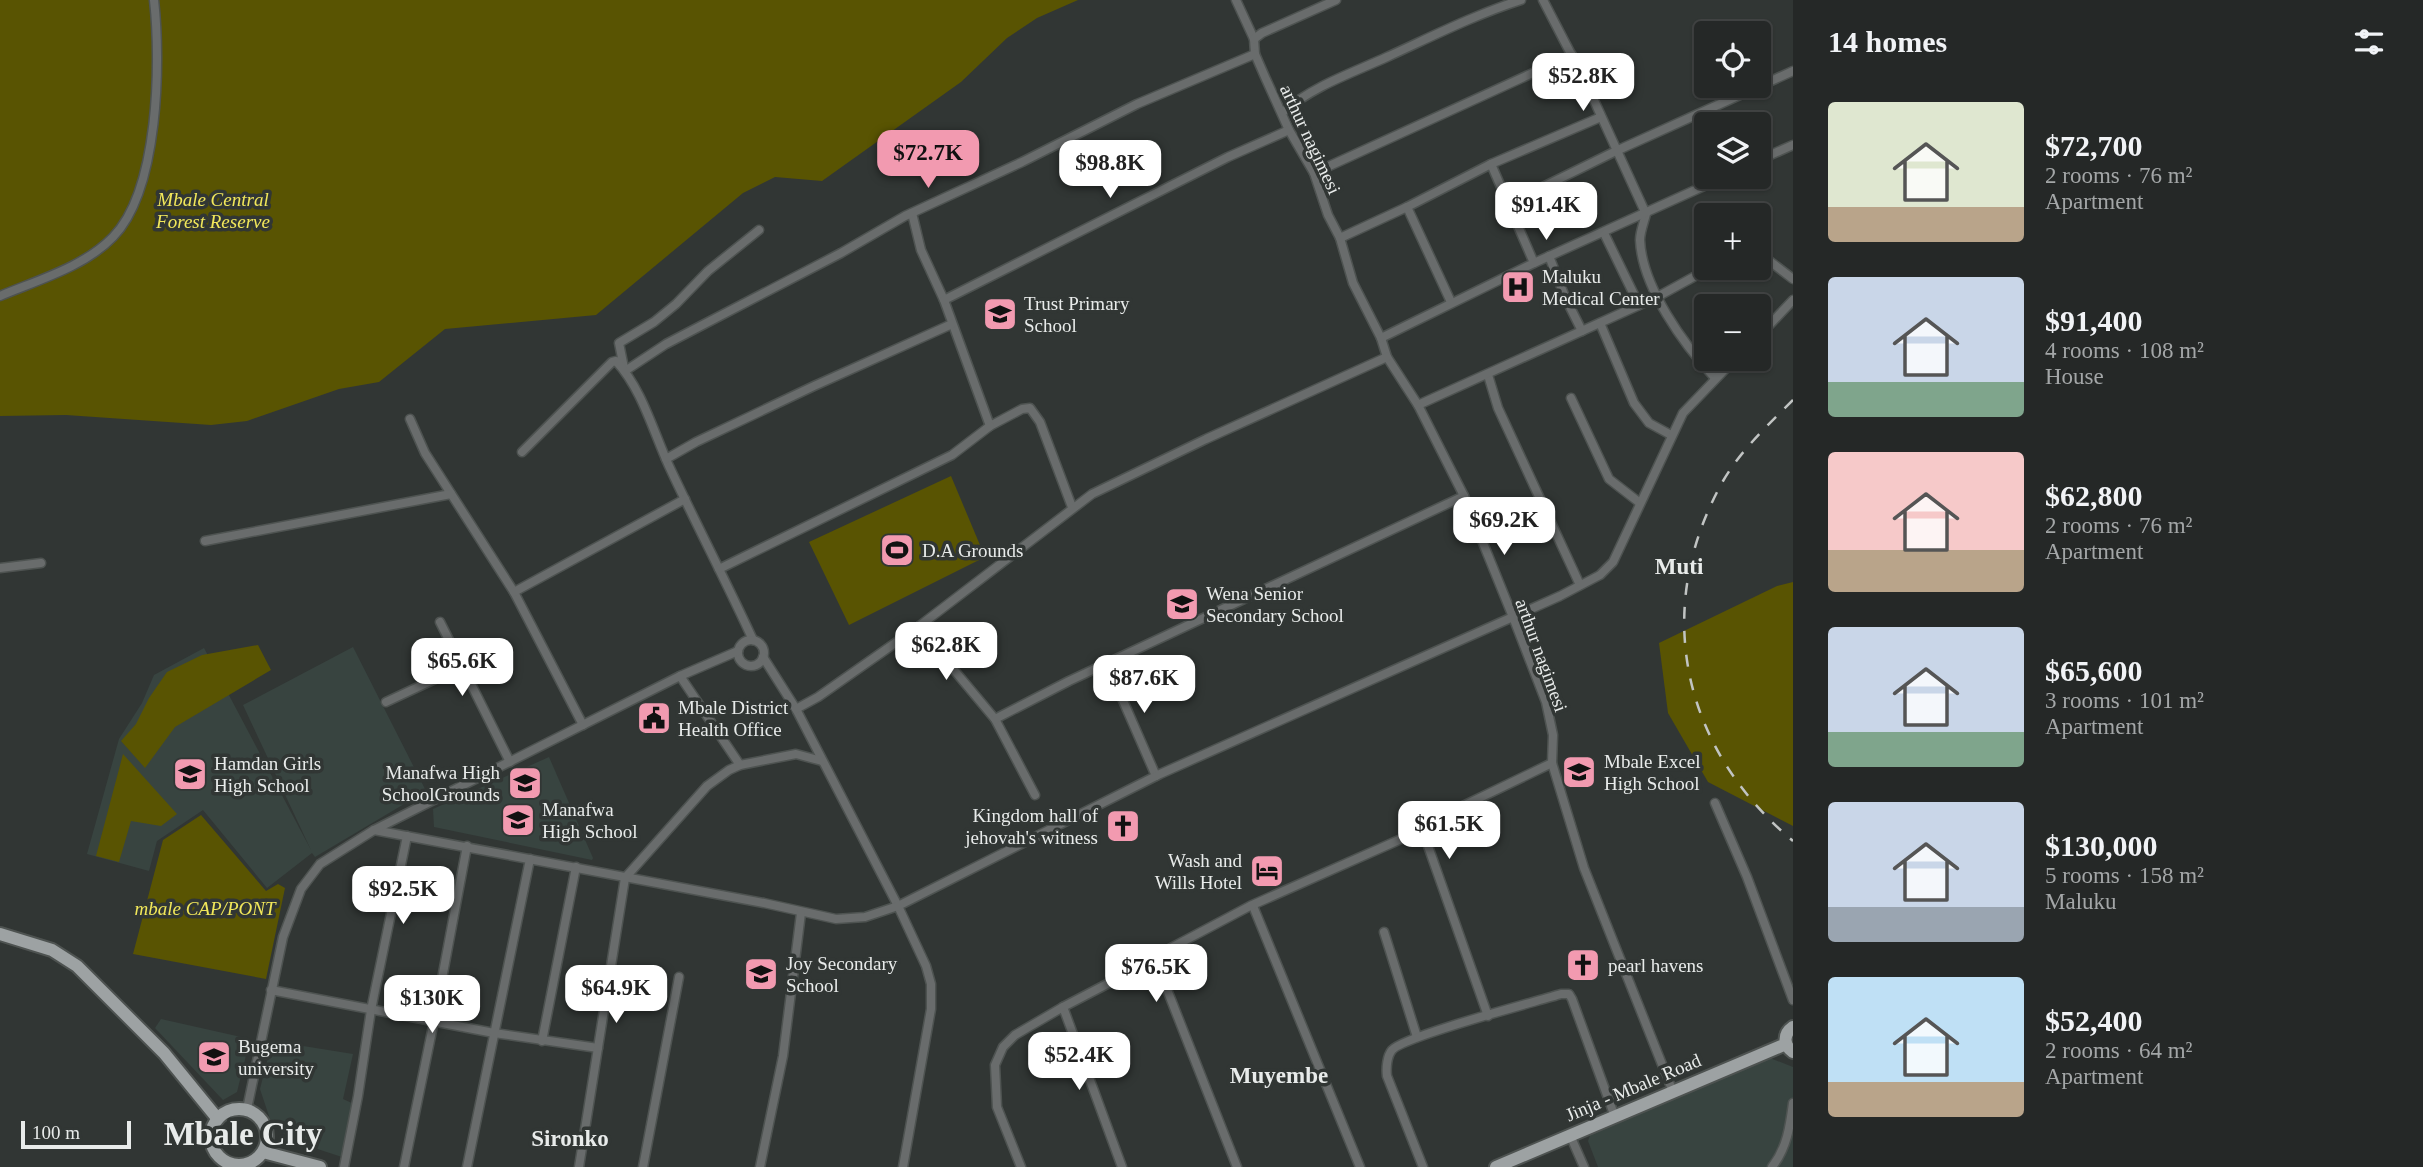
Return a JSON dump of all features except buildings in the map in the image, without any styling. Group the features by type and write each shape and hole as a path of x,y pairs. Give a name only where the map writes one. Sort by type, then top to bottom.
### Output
{"main road":[{"path":"0,934 52,950 77,966 163,1053 217,1118"},
{"path":"1789,1048 1787,1032 1793,1027"},
{"name":"Jinja - Mbale Road","path":"1496,1167 1673,1092 1789,1048"},
{"path":"247,1109 260,1117 266,1125 268,1135 263,1152 249,1165 233,1166 220,1158 211,1142 210,1134 217,1118 228,1110 247,1109"},
{"path":"263,1152 320,1167"}],"street":[{"path":"0,296 96,251 112,239 136,203 155,109 157,67 154,0"},
{"path":"625,371 666,344 912,213 1137,104 1255,54 1254,39 1236,0"},
{"path":"1254,39 1336,0"},
{"path":"1283,112 1307,94 1325,85 1462,21 1521,0"},
{"path":"1543,0 1572,55 1646,214 1640,237 1642,255 1657,297 1681,338 1715,378"},
{"name":"arthur nagimesi","path":"1255,54 1289,130 1314,173 1328,215 1340,238 1353,283 1381,338 1387,357 1418,405 1464,496 1513,617 1546,702 1553,735 1552,763 1584,868 1673,1092"},
{"path":"1314,173 1572,55"},
{"path":"1508,204 1616,151 1793,71"},
{"path":"1340,238 1491,164 1601,117"},
{"path":"944,300 1228,157 1289,130"},
{"path":"1771,155 1793,145"},
{"path":"1491,164 1534,263"},
{"path":"1381,338 1534,263 1699,189"},
{"path":"1407,207 1451,302"},
{"path":"912,213 921,250 944,300 990,426"},
{"path":"625,371 619,343 628,335 654,322 708,271 758,230"},
{"path":"1604,233 1639,305"},
{"path":"1549,256 1582,331"},
{"path":"1771,262 1793,279"},
{"path":"1418,405 1657,297 1694,277"},
{"path":"1771,323 1793,300"},
{"path":"1600,323 1634,403 1648,423 1671,435"},
{"path":"666,459 814,386 951,324"},
{"path":"796,709 818,697 918,627 1072,507 1111,483 1387,357"},
{"path":"522,452 615,361 625,371 637,392 666,459 753,640"},
{"path":"374,830 764,903 801,913 849,919 877,914 898,906 1156,776 1513,617 1607,570 1683,413 1722,371"},
{"path":"1488,375 1498,408 1580,585"},
{"path":"1571,398 1609,479 1640,503"},
{"path":"719,569 952,456 990,426 1022,409 1030,408 1040,422 1072,507"},
{"path":"410,419 425,453 513,592 583,725"},
{"path":"205,541 451,494"},
{"path":"995,719 1464,496"},
{"path":"513,592 685,499"},
{"path":"0,568 41,564"},
{"path":"440,622 510,762"},
{"path":"918,627 995,719 1035,795"},
{"path":"247,1109 271,990 290,916 306,881 320,864 374,830 680,676 738,651 745,641 753,640 761,644 763,657 796,709 926,966 931,984 931,1009 903,1167"},
{"path":"738,651 739,659 746,665 754,666 763,657"},
{"path":"1107,664 1156,776"},
{"path":"386,702 463,666"},
{"path":"680,676 740,765"},
{"path":"579,1167 625,878 707,786 723,774 740,765 796,754 822,761"},
{"path":"1021,1167 998,1107 995,1065 1003,1047 1015,1035 1165,951 1253,906 1426,828 1442,816 1552,763"},
{"path":"1715,803 1793,1000"},
{"path":"1426,828 1428,846 1488,1016"},
{"path":"344,1167 371,1010 407,836"},
{"path":"404,1167 467,846"},
{"path":"467,1167 530,859"},
{"path":"542,1041 576,867"},
{"path":"1253,906 1360,1167"},
{"path":"760,1167 783,1056 801,913"},
{"path":"1384,932 1417,1037"},
{"path":"1155,959 1237,1167"},
{"path":"643,1167 680,977"},
{"path":"271,990 494,1033 598,1048"},
{"path":"1423,1167 1386,1069 1394,1048 1417,1037 1561,994 1569,994 1615,1117"},
{"path":"1063,1007 1122,1167"},
{"path":"1772,1167 1784,1147 1793,1103"},
{"path":"1570,1135 1584,1167"}],"shaded area":[{"path":"353,647 426,791 315,857 312,853 267,888 203,810 157,841 149,871 87,854 119,739 142,703 154,675 204,648 311,850 243,705"},
{"name":"Manafwa High SchoolGrounds","path":"549,757 592,860 434,827 433,809"},
{"name":"Bugema university","path":"161,1019 250,1039 237,1092 223,1100 155,1028"},
{"path":"272,1041 353,1054 343,1099 356,1105 342,1157 290,1140 270,1119 260,1089"},
{"path":"1765,1056 1793,1067 1793,1167 1598,1167 1588,1141 1593,1127"}],"green space":[{"name":"Mbale Central Forest Reserve","path":"0,0 1078,0 1037,18 1007,38 961,82 822,181 775,177 743,193 596,315 445,329 379,382 339,389 247,421 211,425 66,415 0,416"},
{"name":"D.A Grounds","path":"951,476 985,557 849,625 809,542"},
{"path":"1793,582 1793,826 1708,782 1668,713 1659,643 1777,586"},
{"path":"258,645 271,670 175,727 145,768 121,741 136,724 149,698 167,672 202,655"},
{"path":"123,754 177,814 161,826 131,821 119,862 96,856"},
{"name":"mbale CAP/PONT","path":"201,815 266,891 278,884 285,888 266,979 133,954 163,840"}],"railway":[{"path":"1793,400 1746,448 1723,481 1701,529 1688,578 1684,627 1689,674 1703,720 1725,764 1755,804 1793,841"}],"place":[{"name":"Maluku Medical Center","path":"1518,287"},
{"name":"Trust Primary School","path":"1000,314"},
{"name":"D.A Grounds","path":"897,550"},
{"name":"Wena Senior Secondary School","path":"1182,604"},
{"name":"Mbale District Health Office","path":"654,718"},
{"name":"Mbale Excel High School","path":"1579,772"},
{"name":"Hamdan Girls High School","path":"190,774"},
{"name":"Manafwa High SchoolGrounds","path":"525,783"},
{"name":"Manafwa High School","path":"518,820"},
{"name":"Kingdom hall of jehovah's witness","path":"1123,826"},
{"name":"Wash and Wills Hotel","path":"1267,871"},
{"name":"pearl havens","path":"1583,965"},
{"name":"Joy Secondary School","path":"761,974"},
{"name":"Bugema university","path":"214,1057"}],"district":[{"name":"Muti","path":"1679,566"},
{"name":"Muyembe","path":"1279,1075"},
{"name":"Mbale City","path":"243,1133"},
{"name":"Sironko","path":"570,1138"}]}
